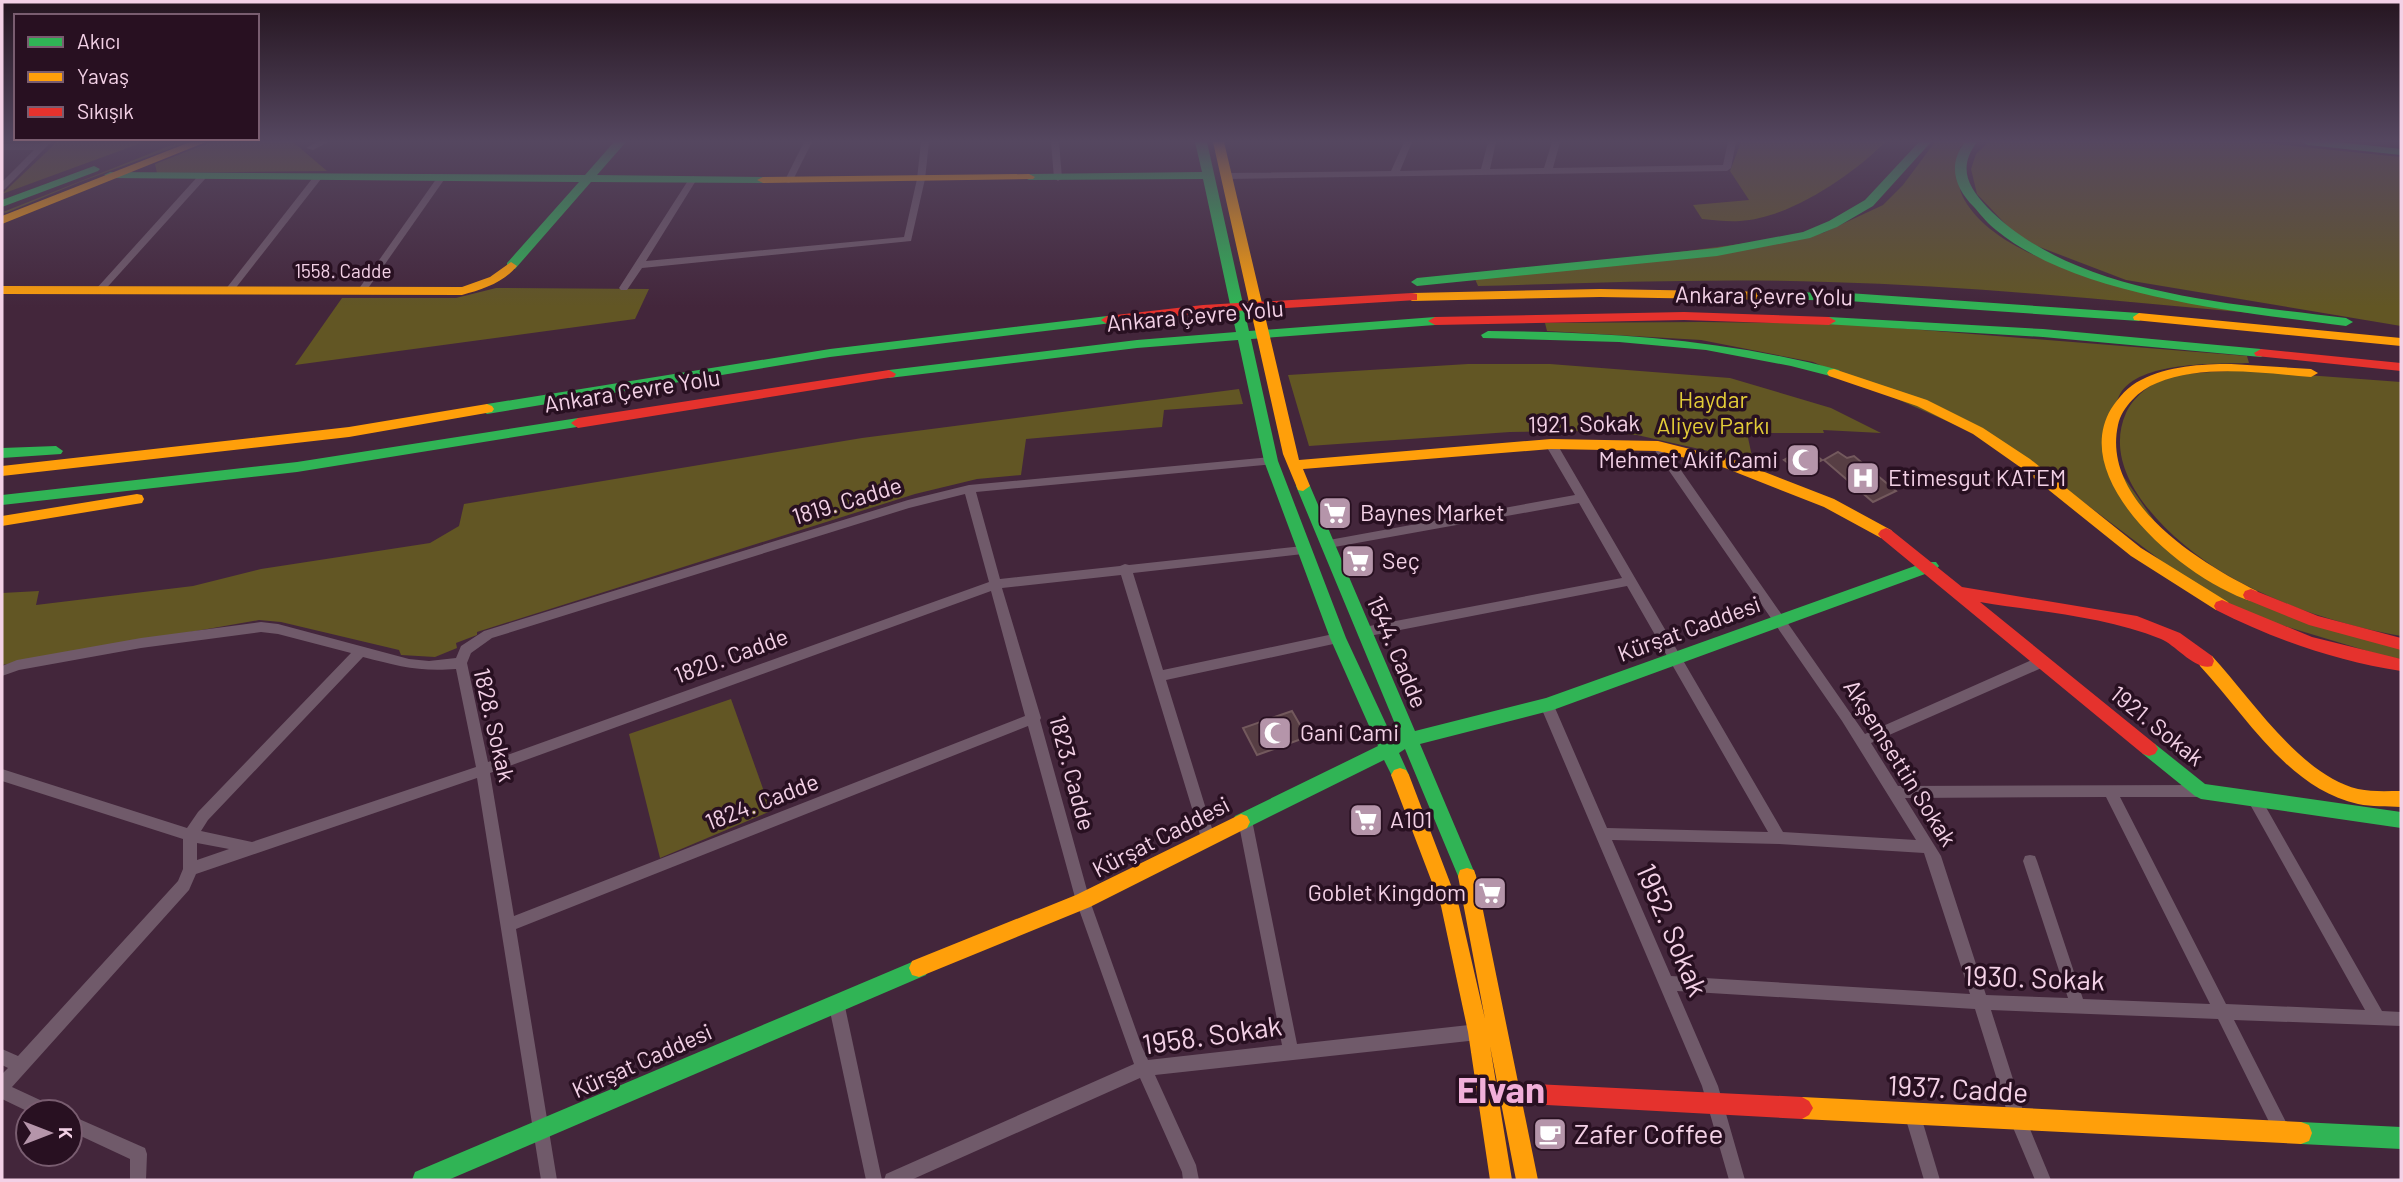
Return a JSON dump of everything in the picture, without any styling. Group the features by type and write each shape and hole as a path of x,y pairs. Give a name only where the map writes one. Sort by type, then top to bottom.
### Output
{"main road":[{"path":"2,204 20,197"},
{"path":"2,220 57,197"},
{"path":"2,232 62,197"},
{"name":"1558. Cadde","path":"2,290 462,291 503,275 572,197"},
{"path":"1214,197 1271,461 1338,638 1414,806 1450,906 1478,1032 1501,1180"},
{"name":"1544. Cadde","path":"1231,197 1290,454 1470,883 1527,1180"},
{"path":"1203,309 1293,294 1713,252 1779,241 1825,228 1858,211 1877,197"},
{"path":"1970,197 2003,233 2038,253 2085,272 2136,286 2401,331"},
{"name":"Ankara Çevre Yolu","path":"2,471 203,446 349,432 830,353 1203,309 1446,295 1600,293 1848,297 2175,320 2401,342"},
{"name":"Ankara Çevre Yolu","path":"2,500 248,474 829,382 1058,351 1446,320 1611,316 1848,321 2182,344 2401,367"},
{"path":"1191,340 1533,334 1596,336 1659,339 1744,350 1829,370 1892,391 1952,416 2031,466 2135,551 2205,598 2301,640 2401,665"},
{"path":"2401,380 2256,368 2198,370 2156,379 2125,397 2109,421 2106,449 2117,480 2143,516 2181,553 2226,582 2278,609 2341,631 2401,644"},
{"name":"1921. Sokak","path":"1294,465 1551,444 1658,446 1730,464 1829,502 1892,537 1931,566 2041,662 2201,791 2401,820"},
{"path":"2,453 203,446"},
{"path":"2,521 150,496 248,474"},
{"name":"Kürşat Caddesi","path":"423,1180 836,1002 1083,901 1387,748 1408,740 1546,705 1931,566"},
{"path":"1963,593 2137,622 2160,629 2186,644 2284,745 2324,782 2350,794 2399,802"},
{"name":"1937. Cadde","path":"1512,1093 2401,1138"}],"street":[{"path":"99,291 184,197"},
{"path":"228,292 302,197"},
{"path":"361,292 428,197"},
{"path":"624,288 681,197"},
{"path":"638,265 908,239 917,197"},
{"path":"1551,444 1779,838"},
{"name":"Akşemsettin Sokak","path":"1658,446 1862,740 1934,856 2017,1118 2043,1180"},
{"name":"1819. Cadde","path":"461,663 465,650 488,634 908,504 969,489 1271,461"},
{"name":"1823. Cadde","path":"969,489 1083,901 1143,1068 1190,1171 1191,1180"},
{"path":"1329,544 1582,498"},
{"name":"1820. Cadde","path":"190,869 483,770 996,584 1303,550"},
{"path":"1125,568 1208,838"},
{"path":"1364,632 1630,581"},
{"name":"1828. Sokak","path":"2,671 141,643 261,627 429,666 461,663 483,770 550,1180"},
{"path":"1160,676 1338,638"},
{"path":"2,1086 184,885 190,869 190,835 216,800 360,652"},
{"path":"1862,740 2041,662"},
{"name":"1952. Sokak","path":"1546,705 1716,1103 1737,1180"},
{"name":"1824. Cadde","path":"507,926 1034,718"},
{"path":"2,775 190,835 252,848"},
{"path":"1894,792 2201,791"},
{"path":"2111,793 2283,1132"},
{"path":"2254,799 2378,1018"},
{"path":"1245,820 1291,1051"},
{"path":"1602,834 1779,838 1928,847"},
{"path":"2030,861 2078,1006"},
{"name":"1930. Sokak","path":"1666,983 1980,1002 2401,1019"},
{"path":"836,1002 874,1180"},
{"name":"1958. Sokak","path":"892,1180 1143,1068 1478,1032"},
{"path":"2,1057 19,1065"},
{"path":"1912,1113 1932,1180"},
{"path":"84,1129 139,1154 138,1180"}],"green space":[{"path":"40,197 44,197 6,213 3,212"},
{"path":"1747,197 1811,197 1778,212 1740,221 1702,219 1693,205 1749,200"},
{"path":"1891,197 1964,197 1982,222 2013,245 2052,263 2142,290 2262,314 1882,284 1697,281 1478,286 1475,279 1823,233 1883,205"},
{"path":"1980,197 2401,197 2401,326 2126,280 2037,246 2012,231"},
{"path":"496,288 649,289 635,319 295,365 342,298 456,298"},
{"path":"1545,323 1848,324 2247,356 2249,363 2179,366 2143,375 2130,383 2117,400 2103,447 2178,555 2339,632 2401,645 2401,659 2268,621 2204,593 2017,452 1813,362 1701,340 1547,331"},
{"name":"Haydar Aliyev Parkı","path":"1468,364 1550,364 1730,378 1831,408 1881,433 1823,430 1824,433 1747,433 1753,461 1637,435 1575,431 1510,432 1309,446 1288,375"},
{"path":"2239,370 2401,382 2401,636 2309,612 2264,594 2222,572 2182,543 2163,525 2145,505 2131,483 2122,460 2120,437 2126,413 2137,397 2153,384 2174,376"},
{"path":"1239,389 1243,404 1164,410 1162,427 1026,439 1021,475 977,479 915,494 477,632 477,635 456,643 457,648 435,657 401,655 399,650 281,622 259,620 2,665 2,593 39,591 36,605 193,586 261,569 430,543 459,526 464,504 862,438"},
{"path":"731,699 771,811 660,858 629,734"}],"building":[{"name":"Mehmet Akif Cami","path":"1806,448 1822,460 1800,472 1784,460"},
{"name":"Etimesgut KATEM","path":"1838,452 1847,458 1854,456 1896,491 1873,502 1824,460"},
{"name":"Gani Cami","path":"1292,711 1307,737 1257,755 1243,728"}],"traffic: fast":[{"path":"2,204 20,197"},
{"path":"511,266 572,197"},
{"path":"1213,197 1271,461 1338,638 1400,775"},
{"path":"1417,282 1717,252 1806,235 1833,224 1874,197"},
{"path":"1971,197 2000,228 2042,254 2090,274 2197,301 2346,322"},
{"path":"1776,296 1848,297 2139,317"},
{"path":"487,409 830,353 1107,320"},
{"path":"889,374 1137,344 1435,321"},
{"path":"1829,321 2043,333 2261,353"},
{"path":"1488,335 1662,341 1749,353 1834,373"},
{"path":"2,500 297,467 578,423"},
{"path":"2,453 56,451"},
{"path":"1303,486 1467,876"},
{"path":"1241,822 1408,740 1547,705 1931,566"},
{"path":"2149,749 2201,791 2401,820"},
{"path":"423,1180 919,968"},
{"path":"2301,1133 2401,1138"}],"traffic: slow":[{"path":"2,220 60,197"},
{"path":"1231,197 1290,454 1303,486"},
{"path":"2,290 462,291 495,279 511,266"},
{"path":"1412,297 1600,293 1776,296"},
{"path":"2139,317 2401,342"},
{"path":"2251,595 2207,572 2182,555 2168,544 2140,513 2117,477 2110,458 2108,439 2112,421 2133,391 2145,383 2171,374 2210,368 2311,373"},
{"path":"1834,373 1922,403 1978,431 2025,463 2136,552 2222,606"},
{"path":"2,471 349,432 487,409"},
{"path":"1294,465 1551,444 1658,446 1729,464 1829,503 1886,534"},
{"path":"2,521 137,499"},
{"path":"2206,661 2272,737 2309,771 2329,785 2352,795 2401,799"},
{"path":"1400,775 1450,906 1478,1032 1501,1180"},
{"path":"919,968 1083,901 1241,822"},
{"path":"1467,876 1527,1180"},
{"path":"1802,1108 2301,1133"}],"traffic: jam":[{"path":"1107,320 1203,309 1412,297"},
{"path":"1435,321 1684,316 1829,321"},
{"path":"2261,353 2401,367"},
{"path":"578,423 889,374"},
{"path":"1886,534 2149,749"},
{"path":"1963,593 2137,622 2174,637 2206,661"},
{"path":"2251,595 2315,621 2401,644"},
{"path":"2222,606 2309,643 2401,665"},
{"path":"1512,1093 1802,1108"}],"place":[{"name":"Mehmet Akif Cami","path":"1803,460"},
{"name":"Etimesgut KATEM","path":"1863,478"},
{"name":"Baynes Market","path":"1335,513"},
{"name":"Seç","path":"1358,561"},
{"name":"Gani Cami","path":"1275,733"},
{"name":"A101","path":"1366,820"},
{"name":"Goblet Kingdom","path":"1490,893"},
{"name":"Zafer Coffee","path":"1550,1134"}],"district":[{"name":"Elvan","path":"1501,1090"}]}
